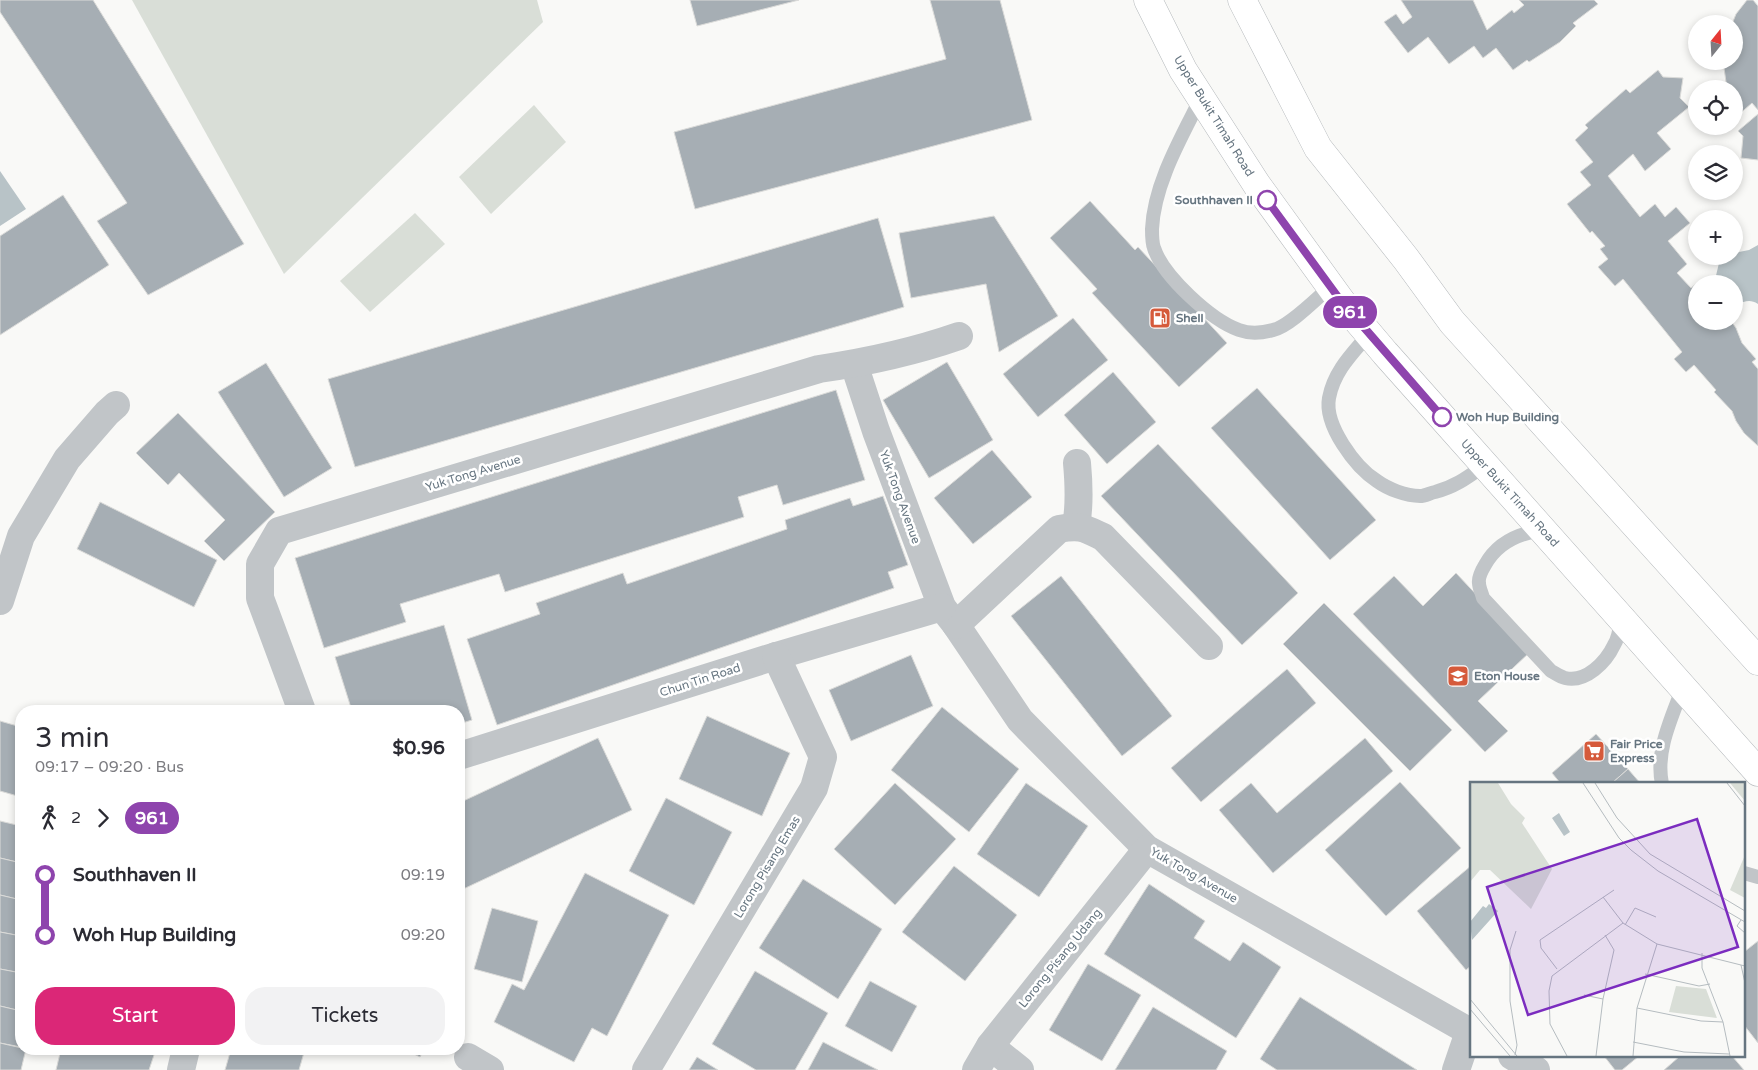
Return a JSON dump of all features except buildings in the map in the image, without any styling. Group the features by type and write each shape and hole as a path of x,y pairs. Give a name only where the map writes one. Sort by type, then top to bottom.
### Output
{"highway":[{"name":"Upper Bukit Timah Road","path":"1148,0 1182,70 1257,185 1330,287 1369,334 1758,772"},
{"path":"1167,38 1166,8 1169,0"},
{"path":"1242,0 1318,148 1406,259 1452,322 1758,661"}],"street":[{"name":"Yuk Tong Avenue","path":"300,705 260,598 260,564 279,531 820,369 854,364 926,347 958,336"},
{"name":"Yuk Tong Avenue","path":"854,364 876,431 949,616 1020,720 1147,849 1470,1032"},
{"path":"0,601 21,536 26,527 67,459 116,405"},
{"path":"1076,526 1080,490 1077,464"},
{"path":"949,616 1059,529 1076,526 1103,537 1209,646"},
{"name":"Chun Tin Road","path":"465,754 776,656 949,616"},
{"name":"Lorong Pisang Emas","path":"646,1070 814,788 823,757 776,656"},
{"name":"Lorong Pisang Udang","path":"976,1070 990,1046 1147,849"},
{"path":"1456,1070 1470,1032"},
{"path":"990,1046 1020,1070"},
{"path":"181,1070 185,1055"},
{"path":"1515,1058 1536,1070"}],"lane":[{"path":"1201,98 1171,160 1155,205 1152,230 1153,248 1166,271 1186,293 1218,319 1240,331 1255,333 1276,330 1294,319 1330,287"},
{"path":"1369,334 1339,370 1332,385 1328,401 1331,420 1340,441 1357,463 1377,481 1400,492 1421,496 1448,489 1461,483 1484,464"},
{"path":"1543,530 1528,532 1510,540 1500,546 1489,558 1481,571 1479,582 1483,598 1551,670 1564,678 1576,678 1587,675 1596,669 1614,645 1621,618"},
{"path":"1662,782 1661,754 1683,687"}],"shaded area":[{"path":"132,0 537,0 543,22 284,274"},
{"path":"534,105 566,142 491,214 459,177"},
{"path":"0,171 26,209 0,226"},
{"path":"415,213 445,244 370,312 340,281"},
{"path":"1758,245 1758,304 1750,301 1743,303 1743,275 1716,275 1719,265 1743,265 1743,251"}],"bus line":[{"name":"961","path":"1267,200 1341,301 1385,354 1442,417"}],"place":[{"name":"Southhaven II","path":"1267,200"},
{"name":"Shell","path":"1160,318"},
{"name":"Woh Hup Building","path":"1442,417"},
{"name":"Eton House","path":"1458,676"},
{"name":"Fair Price Express","path":"1594,751"}]}
